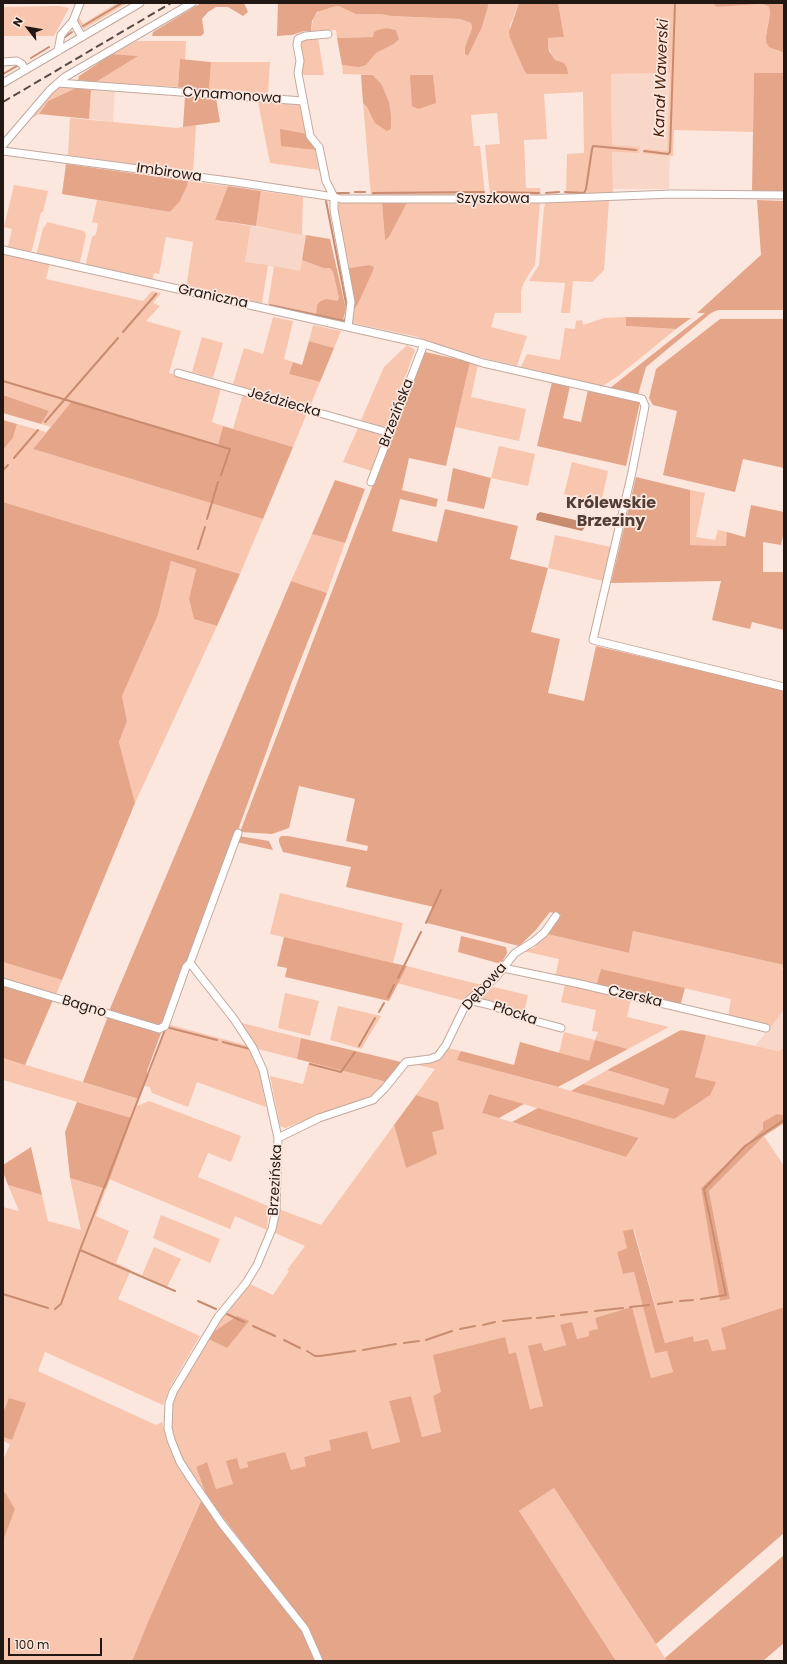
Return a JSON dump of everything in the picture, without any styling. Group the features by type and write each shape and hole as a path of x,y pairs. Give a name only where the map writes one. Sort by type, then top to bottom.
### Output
{"street":[{"path":"58,51 61,35 73,21 80,3"},
{"path":"3,83 140,3"},
{"path":"3,145 50,90 58,83 78,69 192,3"},
{"path":"73,21 82,37"},
{"path":"302,101 298,72 300,61 297,42 300,38 305,36 328,34"},
{"path":"3,62 17,61 22,64 25,70"},
{"name":"Cynamonowa","path":"58,83 302,101 310,136 319,148 326,181 334,197"},
{"name":"Imbirowa","path":"3,151 236,182 334,197"},
{"name":"Szyszkowa","path":"334,197 341,199 544,199 665,194 784,195"},
{"path":"334,197 334,210 350,302 348,327"},
{"name":"Graniczna","path":"3,250 424,344 483,363 642,399 645,406 634,464 593,640 784,687"},
{"name":"Brzezińska","path":"371,482 424,344"},
{"name":"Jeździecka","path":"178,373 390,433"},
{"path":"190,963 238,833"},
{"name":"Dębowa","path":"278,1138 320,1118 373,1100 386,1088 406,1062 430,1059 438,1056 446,1045 464,1006 469,1000 496,977 515,953 534,942 544,933 556,916"},
{"name":"Brzezińska","path":"190,963 234,1019 253,1048 263,1070 278,1138 276,1210 272,1229 257,1265 246,1283 218,1317 172,1392 168,1403 168,1428 170,1440 180,1462 222,1524 305,1629 319,1661"},
{"name":"Bagno","path":"3,982 159,1029 165,1026 186,967 190,963"},
{"name":"Czerska","path":"503,968 766,1028"},
{"name":"Płocka","path":"469,1000 490,1005 532,1020 561,1028"}],"shaded area":[{"path":"117,3 127,3 84,29 78,24 77,19 79,17 83,24"},
{"path":"201,3 244,3 248,12 243,16 228,7 216,7 208,12 202,19 204,33 201,36 152,36 153,32"},
{"path":"278,3 489,3 482,27 468,56 465,54 465,47 472,28 471,23 460,19 356,14 338,6 317,12 312,21 311,31 277,36"},
{"path":"489,3 519,3 510,26 510,38 519,57 560,61 555,60 552,56 548,45 548,38 564,37 558,3 712,3 717,7 760,4 769,7 770,14 766,35 775,50 784,53 784,73 754,74 753,132 674,130 673,156 643,154 644,149 667,151 670,73 611,74 612,145 640,147 639,153 612,152 613,192 566,195 567,154 584,153 583,92 544,94 547,139 524,140 526,188 540,188 541,196 490,196 485,145 500,144 497,113 471,115 474,146 480,146 485,195 371,195 363,103 367,107 389,102 382,85 373,75 343,74 342,65 366,65 376,53 394,44 399,39 396,30 387,28 373,37 337,38 336,30 311,31 314,16 321,10 338,6 356,14 460,19 471,23 472,28 465,47 468,56 482,27","holes":["433,75 435,103 422,108"]},
{"path":"519,3 558,3 564,37 548,38 548,45 549,51 555,60 564,63 568,74 527,74 524,70 510,38 509,32"},
{"path":"712,3 784,3 784,53 769,47 766,42 770,14 769,7 760,4 717,7"},
{"path":"59,6 69,8 54,36 3,36 3,7"},
{"path":"387,28 396,30 399,39 394,44 376,53 366,65 359,67 342,65 337,38 373,37 374,32"},
{"path":"305,38 318,38 324,75 301,75 300,43"},
{"path":"137,41 186,41 185,60 180,60 178,87 96,82 137,56 112,54"},
{"path":"112,54 138,56 96,82 78,80 79,76"},
{"path":"180,59 211,62 209,90 178,87"},
{"path":"211,62 270,62 268,94 209,90"},
{"path":"670,73 667,152 644,150 644,154 670,156 669,189 613,189 612,152 639,153 640,148 612,145 611,74"},
{"path":"754,73 784,73 784,192 752,191"},
{"path":"361,75 373,75 382,85 389,102 391,129 387,131 375,123 367,107 363,103"},
{"path":"410,75 433,75 436,103 418,109 412,106"},
{"path":"59,86 76,88 48,101 39,114 24,123"},
{"path":"76,88 91,90 89,119 39,114 48,101"},
{"path":"91,90 115,91 113,122 89,119"},
{"path":"185,96 216,98 220,122 183,127"},
{"path":"258,102 301,105 310,150 315,150 319,170 270,163"},
{"path":"70,118 177,128 196,125 193,173 68,155"},
{"path":"280,129 307,134 308,139 315,150 281,146"},
{"path":"66,164 188,181 180,201 170,212 62,194"},
{"path":"188,181 228,186 215,220 251,226 245,262 268,265 262,303 186,288 193,242 166,237 159,274 154,273 152,281 88,266 86,263 92,237 96,234 98,223 92,222 97,200 170,212 182,198"},
{"path":"14,185 48,191 43,212 41,212 32,250 28,253 4,247 8,246 12,229 4,227"},
{"path":"228,186 261,191 256,226 215,220"},
{"path":"261,191 303,197 302,235 256,226"},
{"path":"757,200 784,201 784,310 718,310 711,313 646,367 638,395 610,388 705,313 697,313 761,255"},
{"path":"609,201 604,270 592,282 573,281 570,313 561,313 565,283 529,281 539,265 544,208 546,202"},
{"path":"540,202 535,265 524,282 521,291 521,313 495,313 491,327 527,336 517,366 462,353 428,342 418,337 352,323 354,310 373,271 369,265 349,268 336,207 340,203 382,203 385,239 389,237 407,203"},
{"path":"382,203 407,203 389,237 385,240"},
{"path":"47,222 84,231 86,235 80,262 77,264 39,255 37,252 43,228"},
{"path":"251,226 306,235 300,271 245,262"},
{"path":"306,235 330,239 346,309 343,320 316,314 317,305 321,301 326,299 337,301 339,298 333,272 330,268 323,268 302,260"},
{"path":"3,253 50,262 46,279 143,301 152,291 161,293 153,303 160,306 146,321 181,331 169,373 221,388 212,422 223,426 218,445 72,401 51,427 41,424 48,411 3,395"},
{"path":"302,260 323,268 330,268 333,272 339,298 338,301 317,305 316,314 268,304 274,266 300,271"},
{"path":"369,265 374,267 373,271 354,310 349,268"},
{"path":"273,317 293,321 284,359 293,362 289,374 320,382 310,406 233,384 244,348 263,354"},
{"path":"626,317 626,326 676,329 618,376 601,387 521,367 527,354 560,360 565,328 575,329 576,321 582,320 583,325 604,318"},
{"path":"626,317 691,318 676,329 626,326"},
{"path":"720,319 784,319 784,468 743,459 735,492 663,475 677,411 653,405 649,398 656,369"},
{"path":"313,325 341,331 334,348 309,341"},
{"path":"202,337 223,343 213,378 192,372"},
{"path":"309,341 334,348 320,382 289,374 293,362 302,365"},
{"path":"407,345 415,350 388,425 383,427 361,420 384,367"},
{"path":"425,352 470,362 446,466 409,458 402,490 438,499 436,507 400,499 392,531 437,542 445,509 518,526 510,559 548,568 531,632 560,639 548,693 584,701 596,646 784,690 784,965 633,931 629,953 547,934 561,915 550,912 535,931 519,946 427,923 434,907 346,887 351,867 283,852 279,842 281,836 288,836 367,851 368,846 346,841 355,799 299,786 289,828 272,834 240,832"},
{"path":"470,362 478,364 471,397 526,409 519,441 455,427"},
{"path":"552,382 570,386 563,418 581,422 588,390 640,402 626,466 537,446"},
{"path":"243,394 307,413 293,447 233,429"},
{"path":"3,395 49,411 41,424 3,413"},
{"path":"72,401 218,445 223,426 293,447 263,519 33,449"},
{"path":"3,420 17,424 13,438 3,450"},
{"path":"17,424 46,432 33,449 263,519 240,574 3,502 3,450 13,438"},
{"path":"358,428 381,434 383,439 372,471 343,462"},
{"path":"499,446 535,454 528,486 491,478"},
{"path":"572,462 608,471 601,503 564,494"},
{"path":"453,468 491,478 484,509 447,501"},
{"path":"636,477 690,490 690,545 726,546 727,532 745,537 751,505 784,512 784,531 781,545 763,542 763,572 784,572 784,630 752,622 750,629 712,620 721,581 611,583"},
{"path":"335,480 365,489 345,543 312,534"},
{"path":"690,490 705,493 696,537 715,540 718,530 727,532 727,546 690,545"},
{"path":"3,502 240,574 217,626 194,619 189,599 196,569 171,561 158,615 122,696 127,721 119,742 135,803 62,980 3,962"},
{"path":"540,512 584,522 586,526 582,531 536,520 537,514"},
{"path":"312,534 345,543 327,593 291,581"},
{"path":"555,535 611,547 603,581 548,568"},
{"path":"171,561 196,569 189,599 194,619 217,626 135,803 119,742 127,721 122,696 158,615"},
{"path":"291,581 327,593 291,684 234,841 166,1017 160,1024 155,1025 109,1011"},
{"path":"239,836 269,841 273,850 236,842"},
{"path":"280,893 403,923 393,963 270,934"},
{"path":"633,931 784,965 782,969 784,970 784,1011 771,1027 728,1017 731,999 601,969 596,986 555,977 559,959 523,951 534,948 547,934 629,953"},
{"path":"461,936 506,947 507,953 501,964 458,952"},
{"path":"284,937 407,966 389,1001 285,977 287,968 277,966"},
{"path":"3,962 62,980 56,995 3,979"},
{"path":"407,966 482,985 465,1001 397,983"},
{"path":"601,969 685,988 680,1006 596,986"},
{"path":"565,984 631,999 627,1017 669,1027 628,1049 595,1040 598,1032 592,1031 596,1010 561,1002"},
{"path":"3,985 53,1000 25,1065 3,1058"},
{"path":"493,987 528,995 524,1013 480,999"},
{"path":"285,993 319,1001 310,1036 278,1028"},
{"path":"338,1006 381,1016 361,1049 330,1040"},
{"path":"783,1011 784,1048 778,1051 755,1046"},
{"path":"108,1016 161,1033 147,1071 147,1075 149,1075 139,1099 83,1082"},
{"path":"238,1022 301,1038 297,1059 258,1049"},
{"path":"167,1024 249,1046 259,1069 266,1107 197,1082 188,1107 152,1093 150,1087 145,1086"},
{"path":"681,1030 706,1035 695,1077 716,1082 710,1095 674,1119 571,1091 583,1084 664,1105 669,1089 607,1070"},
{"path":"564,1032 595,1040 589,1062 559,1053"},
{"path":"706,1035 778,1051 784,1048 784,1115 777,1114 701,1188 721,1301 730,1299 709,1191 764,1136 784,1166 784,1307 721,1328 726,1349 712,1351 694,1342 693,1336 665,1343 634,1229 627,1248 617,1252 623,1274 634,1272 655,1352 667,1350 673,1372 651,1378 632,1308 595,1318 598,1329 590,1336 577,1339 560,1325 566,1345 544,1351 529,1346 543,1406 530,1409 516,1352 509,1354 504,1337 441,1393 433,1396 441,1432 422,1437 411,1396 389,1401 400,1442 372,1449 367,1431 329,1440 331,1450 304,1457 307,1466 291,1470 247,1462 248,1467 240,1469 237,1458 227,1461 234,1484 216,1489 207,1462 196,1467 205,1492 182,1460 171,1433 170,1418 174,1396 208,1339 227,1348 212,1333 225,1312 250,1284 273,1295 289,1271 287,1270 305,1246 273,1232 279,1209 321,1225 394,1125 406,1168 432,1132 438,1102 416,1095 435,1069 409,1063 432,1061 443,1056 448,1048 461,1051 458,1060 674,1119 716,1083 695,1077","holes":["489,1094 639,1138 626,1157 482,1113"]},
{"path":"301,1038 401,1062 387,1082 297,1059"},
{"path":"595,1040 628,1049 558,1087 457,1060 461,1051 514,1065 520,1042 589,1061"},
{"path":"3,1058 139,1099 137,1106 149,1101 241,1136 231,1162 208,1153 198,1177 268,1206 267,1230 235,1216 230,1229 109,1179 132,1118 3,1080"},
{"path":"309,1062 387,1082 371,1100 337,1109 285,1128 280,1126 270,1076 303,1084"},
{"path":"607,1070 669,1089 664,1106 583,1084"},
{"path":"489,1094 524,1104 499,1118 482,1113"},
{"path":"416,1095 438,1102 444,1129 432,1132 437,1154 406,1168 394,1125"},
{"path":"77,1102 132,1118 106,1189 70,1178 65,1132"},
{"path":"538,1108 639,1138 626,1157 512,1122"},
{"path":"777,1114 784,1115 784,1123 764,1136 709,1191 730,1299 720,1301 701,1188 763,1129 763,1122"},
{"path":"31,1147 42,1195 8,1185 3,1172 3,1165"},
{"path":"70,1178 106,1189 96,1216 129,1231 116,1263 131,1270 118,1299 200,1336 170,1387 163,1405 45,1352 38,1371 156,1425 162,1422 174,1458 202,1498 132,1661 3,1661 3,1541 15,1509 5,1492 3,1493 3,1460 10,1444 3,1441 3,1437 12,1440 3,1413 3,1207 19,1211 8,1185 42,1195 48,1221 81,1230"},
{"path":"161,1215 220,1239 210,1263 153,1238"},
{"path":"633,1229 665,1343 693,1336 694,1342 708,1339 712,1351 726,1349 721,1328 784,1307 784,1533 656,1644 554,1488 519,1511 616,1661 321,1661 307,1627 205,1494 196,1467 207,1462 216,1489 233,1484 226,1461 237,1458 240,1469 248,1467 247,1462 285,1452 291,1470 306,1466 304,1457 331,1450 329,1440 367,1431 372,1449 400,1442 389,1401 411,1396 422,1437 441,1432 433,1396 441,1392 433,1355 505,1337 509,1354 516,1352 530,1409 543,1406 528,1346 541,1343 544,1351 566,1345 560,1325 572,1322 577,1339 589,1336 589,1331 598,1329 595,1318 632,1307 651,1378 673,1372 667,1351 655,1353 634,1272 623,1274 617,1252 627,1248 623,1231"},
{"path":"154,1247 181,1259 167,1287 142,1275"},
{"path":"237,1316 249,1321 227,1348 208,1339 212,1333"},
{"path":"9,1398 26,1403 12,1440 3,1437 3,1413"},
{"path":"554,1488 667,1661 616,1661 519,1511"},
{"path":"5,1492 15,1509 3,1541 3,1493"},
{"path":"201,1501 303,1631 315,1661 132,1661"},
{"path":"784,1555 784,1643 763,1661 667,1661 665,1658"}],"waterway":[{"path":"83,26 122,3"},
{"name":"Kanał Wawerski","path":"644,151 668,154 670,152 675,3"},
{"path":"65,37 72,32"},
{"path":"31,58 49,47"},
{"path":"3,74 17,66"},
{"name":"Kanał Wawerski","path":"565,192 584,193 586,189 593,146 636,150"},
{"name":"Kanał Wawerski","path":"355,192 365,192"},
{"name":"Kanał Wawerski","path":"373,193 484,192"},
{"name":"Kanał Wawerski","path":"492,192 539,193"},
{"name":"Kanał Wawerski","path":"546,193 559,192"},
{"name":"Kanał Wawerski","path":"336,193 349,193"},
{"name":"Kanał Wawerski","path":"326,201 347,308"},
{"name":"Kanał Wawerski","path":"123,332 156,294"},
{"name":"Kanał Wawerski","path":"270,305 345,321 346,316"},
{"name":"Kanał Wawerski","path":"45,422 118,338"},
{"path":"3,381 230,449 221,475"},
{"name":"Kanał Wawerski","path":"14,458 38,430"},
{"name":"Kanał Wawerski","path":"3,470 8,465"},
{"path":"207,519 218,482"},
{"path":"198,549 205,527"},
{"path":"426,923 441,890"},
{"path":"398,978 421,932"},
{"path":"388,997 394,985"},
{"path":"379,1012 384,1003"},
{"path":"359,1046 375,1018"},
{"path":"55,1309 61,1304 80,1250 166,1027 217,1040"},
{"path":"223,1042 250,1049"},
{"path":"310,1064 341,1072 355,1052"},
{"path":"701,1299 726,1295 704,1189 745,1146 784,1120"},
{"path":"80,1250 175,1291"},
{"path":"3,1294 48,1308"},
{"path":"680,1301 693,1300"},
{"path":"198,1301 216,1309"},
{"path":"658,1304 672,1302"},
{"path":"630,1307 649,1305"},
{"path":"595,1311 623,1308"},
{"path":"561,1315 587,1312"},
{"path":"227,1314 244,1322"},
{"path":"537,1318 554,1316"},
{"path":"503,1321 531,1318"},
{"path":"483,1325 495,1322"},
{"path":"253,1326 275,1336"},
{"path":"460,1329 475,1326"},
{"path":"426,1340 452,1331"},
{"path":"284,1340 300,1348"},
{"path":"404,1343 419,1341"},
{"path":"363,1350 396,1344"},
{"path":"307,1351 315,1356 355,1351"}],"railway":[{"path":"3,102 171,3"}],"district":[{"name":"Królewskie Brzeziny","path":"611,513"}]}
